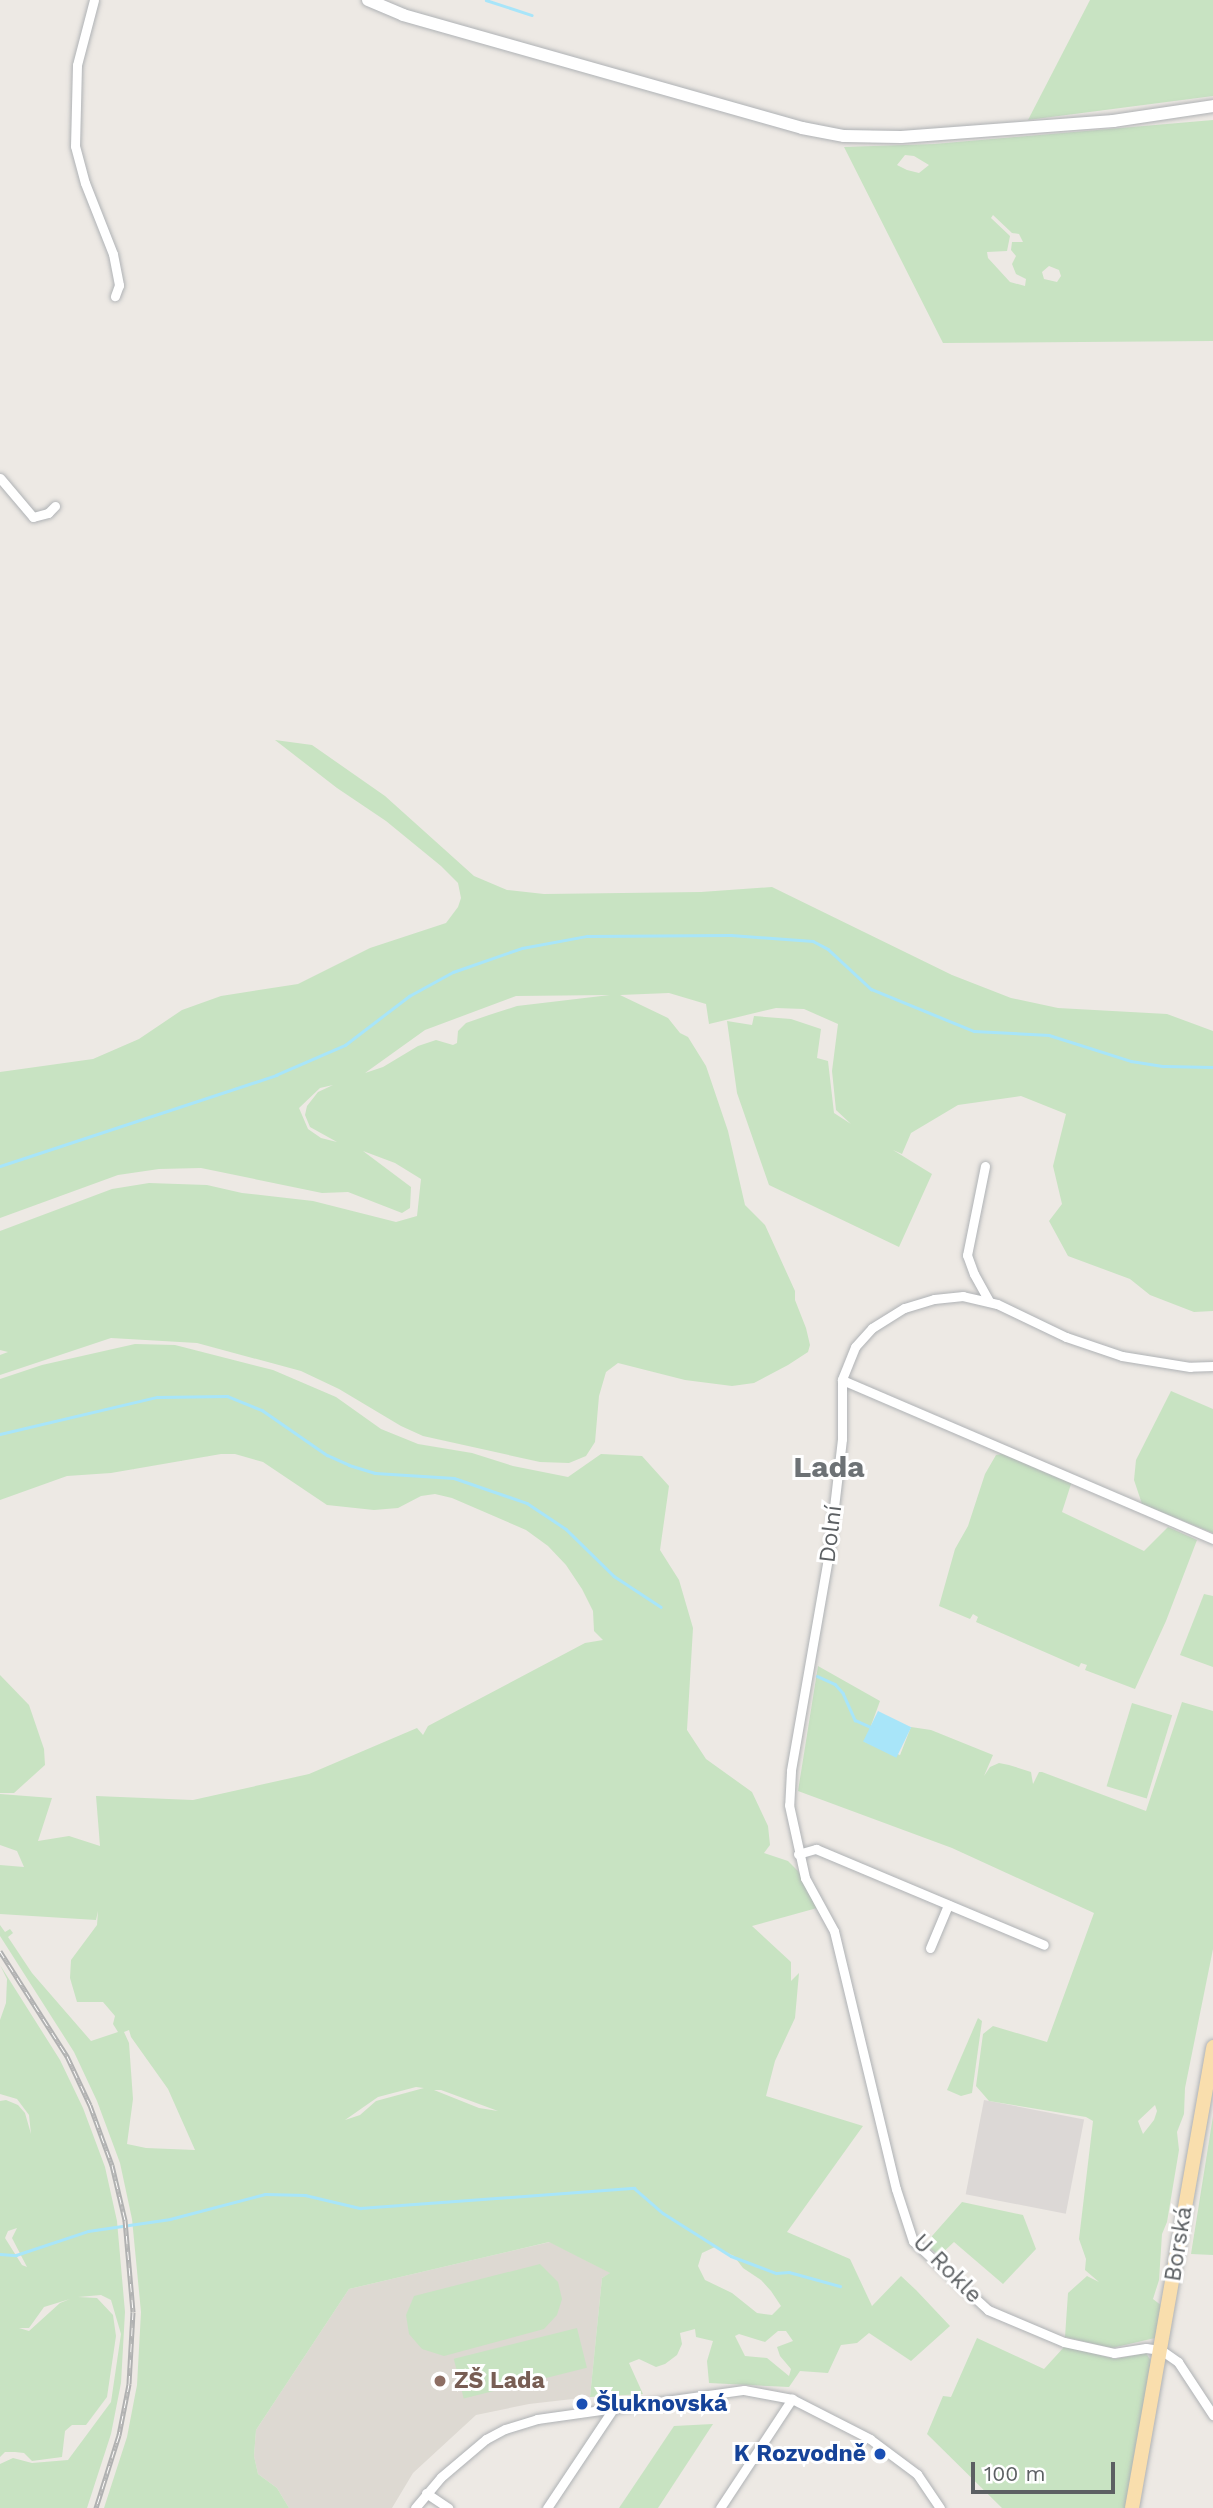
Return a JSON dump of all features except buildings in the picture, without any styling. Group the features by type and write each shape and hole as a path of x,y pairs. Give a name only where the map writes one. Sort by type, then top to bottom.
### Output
{"main road":[{"name":"Borská","path":"1132,2508 1146,2441 1213,2047"},
{"name":"Borská","path":"1141,2508 1146,2441"}],"street":[{"path":"94,0 77,65 75,146 85,183 113,254 119,285 115,296"},
{"path":"368,0 414,18 802,128 844,135 901,137 1113,121 1213,106"},
{"path":"0,478 33,517 48,513 55,506"},
{"path":"985,1166 967,1255 974,1275 989,1301"},
{"name":"Dolní","path":"874,2093 858,2042 834,1931 806,1878 798,1854 790,1819 789,1790 828,1558 842,1438 842,1380 855,1347 884,1318 904,1308 942,1297 963,1296 989,1301 1059,1334 1107,1352 1173,1365 1213,1366"},
{"path":"842,1380 1213,1539"},
{"path":"798,1854 816,1849 1044,1945"},
{"path":"930,1948 948,1905"},
{"name":"U Rokle","path":"874,2093 895,2189 913,2241 988,2310 1064,2342 1114,2353 1146,2348 1161,2350"},
{"path":"1161,2350 1178,2362 1213,2415"},
{"path":"415,2508 426,2493 463,2457 505,2429 537,2419 744,2390 792,2399 893,2454 917,2474 940,2508"},
{"path":"720,2508 792,2399"},
{"path":"547,2508 613,2409"},
{"path":"426,2493 448,2508"}],"shaded area":[{"path":"984,2100 1084,2119 1066,2214 966,2194"},
{"name":"ZŠ Lada","path":"550,2242 611,2273 602,2278 590,2397 529,2404 476,2415 413,2473 392,2508 289,2508 277,2488 258,2474 254,2456 256,2430 349,2289"}],"green space":[{"path":"1090,0 1213,0 1213,96 1028,120"},
{"path":"1213,120 1213,341 943,343 844,147 934,144","holes":["905,155 914,156 929,165 919,173 907,170 897,165","993,215 1012,233 1019,234 1023,242 1012,242 1011,250 1016,256 1012,264 1016,274 1026,279 1025,286 1010,282 988,258 987,252 1007,251 1010,236 991,218","1049,266 1059,270 1061,276 1057,282 1044,279 1042,272"]},
{"path":"275,740 312,745 385,796 474,876 507,890 544,894 701,892 772,887 952,975 1011,998 1058,1008 1167,1014 1213,1031 1213,1311 1194,1312 1150,1295 1130,1279 1068,1256 1049,1221 1062,1204 1053,1166 1066,1114 1021,1096 958,1105 911,1133 902,1154 893,1150 932,1174 899,1247 769,1185 737,1093 727,1021 752,1025 754,1016 791,1019 821,1029 817,1058 828,1061 834,1113 851,1124 836,1110 832,1071 838,1024 804,1009 776,1008 709,1024 706,1004 669,993 620,995 668,1018 680,1033 688,1037 706,1066 728,1131 745,1205 765,1225 795,1291 795,1300 806,1328 810,1345 808,1352 788,1365 754,1383 732,1386 685,1380 618,1363 606,1372 599,1396 595,1442 586,1456 569,1463 540,1462 423,1436 301,1371 197,1343 111,1338 0,1375 0,1355 8,1352 0,1350 0,1231 112,1189 149,1183 207,1185 242,1193 313,1201 396,1222 417,1216 421,1179 395,1163 363,1151 411,1187 410,1208 402,1213 348,1192 322,1193 201,1168 159,1169 118,1175 0,1218 0,1072 93,1059 139,1039 182,1010 221,996 298,984 370,948 446,923 461,898 458,883 386,821 337,788","holes":["610,995 517,1006 466,1023 458,1031 457,1043 453,1045 436,1040 418,1046 383,1067 365,1073 425,1030 516,996","333,1085 318,1092 307,1106 305,1115 310,1127 337,1142 321,1138 308,1129 299,1108 320,1088"]},
{"path":"135,1344 175,1345 273,1370 336,1397 381,1429 418,1444 472,1453 513,1466 568,1477 601,1454 642,1456 669,1486 660,1550 679,1580 693,1628 687,1730 706,1759 752,1792 768,1826 770,1845 764,1853 788,1861 799,1872 817,1908 752,1926 791,1962 791,1981 799,1973 795,2018 775,2061 766,2096 863,2126 787,2232 850,2259 872,2306 901,2276 950,2326 911,2361 869,2333 857,2343 841,2345 828,2373 800,2371 789,2387 709,2383 707,2361 713,2341 696,2337 695,2329 680,2333 682,2344 677,2355 665,2364 656,2367 639,2359 629,2363 643,2394 590,2397 602,2278 610,2273 549,2242 349,2289 256,2430 254,2456 258,2474 277,2488 289,2508 104,2508 127,2437 137,2385 141,2312 132,2219 120,2163 97,2101 74,2052 0,1936 0,1925 5,1932 10,1929 13,1933 8,1937 32,1973 91,2041 118,2032 113,2024 115,2016 103,2002 77,2002 70,1978 71,1960 97,1925 98,1911 96,1920 0,1914 0,1865 24,1867 17,1851 0,1845 0,1794 52,1798 38,1841 69,1836 100,1846 96,1796 193,1800 309,1774 417,1728 423,1735 428,1726 585,1643 603,1640 594,1631 593,1611 582,1589 566,1565 548,1546 526,1530 452,1498 435,1494 421,1496 398,1508 374,1510 327,1505 263,1462 235,1454 221,1454 111,1473 67,1476 0,1500 0,1379 42,1365","holes":["129,2030 131,2037 168,2089 195,2150 146,2148 127,2144 133,2099 129,2043 124,2032","416,2087 424,2088 376,2101 360,2115 345,2120 378,2097","434,2090 441,2090 498,2111 479,2108","715,2247 734,2256 743,2268 761,2280 781,2306 772,2315 757,2313 732,2293 705,2280 698,2266 702,2253","778,2331 786,2331 793,2341 777,2347 780,2356 791,2369 789,2376 767,2358 745,2356 735,2336 739,2334 765,2342"]},
{"path":"1171,1391 1213,1409 1213,1533 1142,1504 1134,1480 1136,1460"},
{"path":"1002,1454 1058,1478 1072,1481 1062,1512 1144,1551 1168,1527 1197,1540 1166,1621 1135,1689 1085,1670 1087,1665 1081,1663 1079,1667 976,1622 978,1617 973,1614 970,1619 939,1606 955,1549 968,1526 985,1474 996,1455"},
{"path":"1204,1594 1213,1596 1213,1667 1180,1655"},
{"path":"818,1666 880,1701 865,1742 900,1755 911,1727 931,1730 993,1755 984,1776 990,1767 999,1763 1031,1772 1033,1784 1039,1772 1042,1772 1146,1811 1182,1702 1213,1711 1213,1949 1185,2088 1184,2114 1177,2132 1179,2150 1167,2222 1162,2234 1159,2280 1153,2299 1162,2306 1155,2338 1112,2348 1065,2337 1068,2293 1087,2276 1099,2282 1085,2270 1086,2259 1079,2239 1093,2121 1086,2117 989,2101 976,2086 983,2034 993,2026 1047,2042 1094,1913 952,1848 798,1791","holes":["1155,2105 1157,2111 1154,2120 1143,2134 1138,2121"]},
{"path":"0,1675 29,1705 44,1749 45,1765 14,1793 0,1793"},
{"path":"1132,1703 1172,1715 1147,1798 1107,1786"},
{"path":"0,1965 60,2060 83,2108 105,2167 117,2221 125,2312 121,2383 111,2434 87,2508 0,2508 0,2464 13,2458 32,2463 68,2460 111,2402 121,2334 111,2300 101,2295 78,2297 97,2298 113,2315 116,2336 107,2397 86,2425 72,2425 65,2431 62,2457 32,2461 24,2453 5,2452 0,2457 0,2101 6,2100 18,2105 25,2113 31,2134 29,2115 17,2099 0,2094 0,2020 6,2003 7,1979","holes":["17,2228 12,2238 27,2267 22,2265 5,2238 8,2231","70,2299 60,2303 29,2331 19,2328 29,2328 44,2307"]},
{"path":"978,2018 982,2021 972,2093 961,2096 947,2090"},
{"path":"1213,2116 1213,2255 1191,2254"},
{"path":"962,2202 1023,2215 1036,2249 1003,2284 954,2242 939,2256 925,2244"},
{"path":"540,2264 558,2282 562,2299 557,2315 544,2329 444,2356 422,2349 409,2334 406,2315 414,2296"},
{"path":"577,2328 587,2368 464,2399 454,2359"},
{"path":"977,2338 1044,2369 1065,2346 1115,2359 1146,2353 1151,2361 1126,2508 1002,2508 927,2434 943,2396 951,2397"},
{"path":"713,2424 658,2508 619,2508 674,2426"}],"water":[{"path":"878,1711 911,1727 896,1758 863,1742"}],"waterway":[{"path":"486,0 532,15"},
{"path":"0,1166 276,1075 345,1045 409,996 453,972 522,948 587,936 731,935 813,941 828,949 871,989 974,1031 1049,1035 1131,1061 1164,1066 1213,1067"},
{"path":"0,1434 157,1397 227,1396 262,1410 327,1455 349,1465 375,1473 454,1478 527,1503 566,1529 614,1576 661,1607"},
{"path":"817,1676 835,1684 843,1693 855,1720 873,1728"},
{"path":"0,2254 16,2255 88,2231 170,2219 265,2194 305,2195 360,2208 634,2188 663,2213 731,2256 776,2273 789,2272 840,2286"}],"railway":[{"path":"0,1951 67,2056 90,2105 112,2165 125,2220 133,2312 129,2384 119,2435 96,2508"}],"place":[{"name":"ZŠ Lada","path":"440,2381"},
{"name":"Šluknovská","path":"582,2404"},
{"name":"K Rozvodně","path":"880,2454"}],"district":[{"name":"Lada","path":"829,1467"}]}
